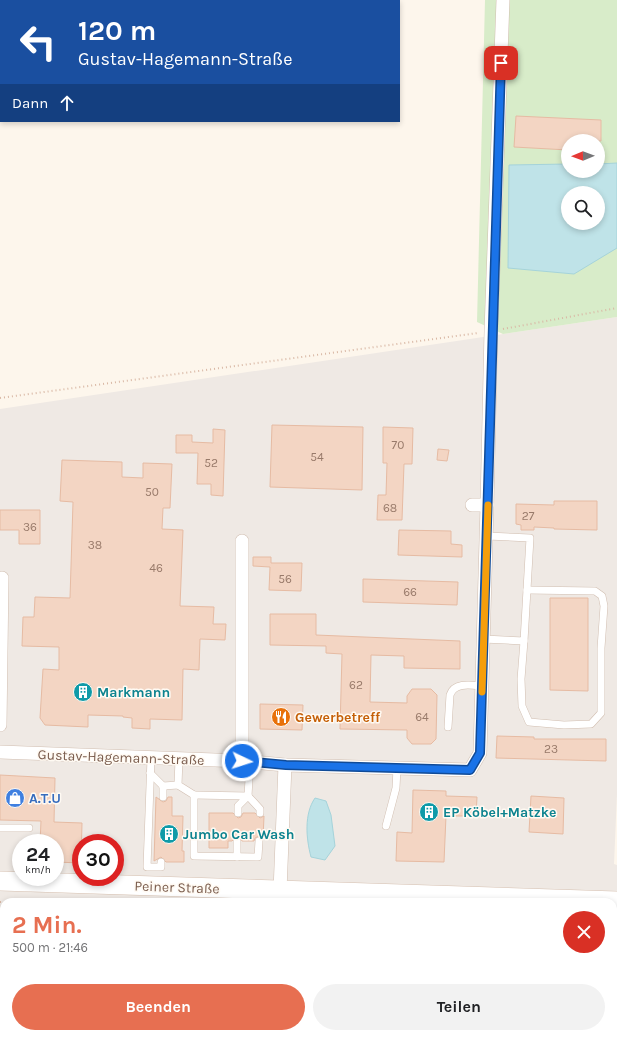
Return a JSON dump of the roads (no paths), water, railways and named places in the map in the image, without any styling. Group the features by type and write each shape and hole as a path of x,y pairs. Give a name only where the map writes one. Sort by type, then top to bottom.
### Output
{"main road":[{"name":"Peiner Straße","path":"0,881 516,898"}],"street":[{"name":"Gustav-Hagemann-Straße","path":"0,752 286,765 470,770 480,753 503,0"},
{"path":"472,505 488,505"},
{"path":"242,541 246,762"},
{"path":"0,725 2,578"},
{"path":"280,891 286,765"}],"lane":[{"path":"487,536 530,538 521,679 522,706 529,722 564,725 591,724 601,713 601,648 604,606 602,596 595,591 527,590"},
{"path":"483,639 524,641"},
{"path":"448,727 451,690 458,686 482,686"},
{"path":"151,758 148,867 161,868 161,862"},
{"path":"178,785 179,759"},
{"path":"246,762 248,796 260,809 260,814"},
{"path":"386,826 396,788 397,768"},
{"path":"150,773 163,786 163,797"},
{"path":"163,786 178,785 194,795 248,796"},
{"path":"194,795 194,856 258,858 259,841"},
{"path":"238,813 238,806 248,796"},
{"path":"0,828 29,828"},
{"path":"237,841 237,857"}],"water":[{"path":"617,163 617,248 574,274 508,268 509,165 561,164 561,178 605,178 605,164"},
{"path":"315,798 326,801 331,815 335,846 325,860 311,857 308,842 307,826 309,811"}],"place":[{"name":"Markmann","path":"83,692"},
{"name":"Gewerbetreff","path":"281,717"},
{"name":"A.T.U","path":"15,798"},
{"name":"EP Köbel+Matzke","path":"429,812"},
{"name":"Jumbo Car Wash","path":"169,834"}]}
